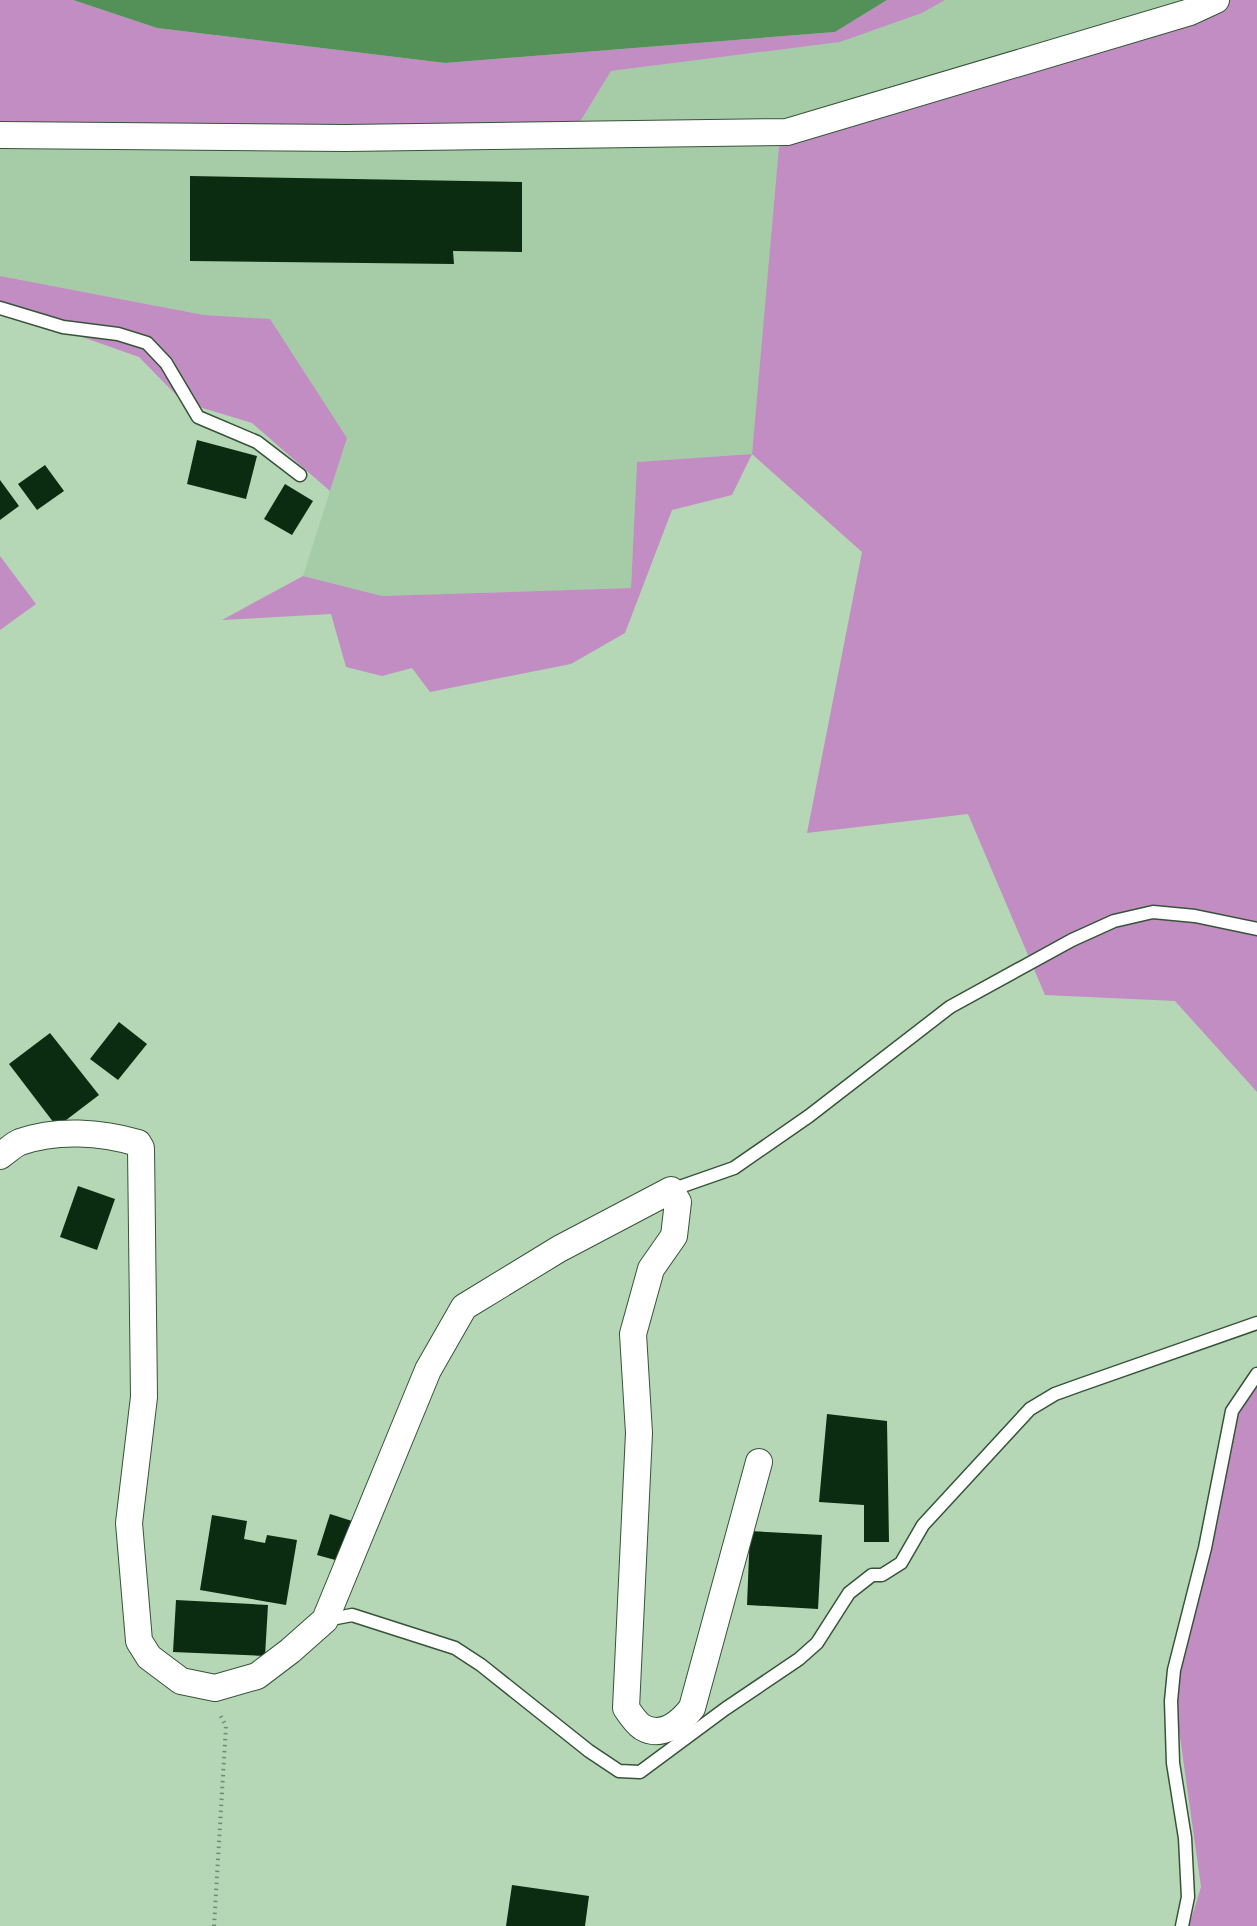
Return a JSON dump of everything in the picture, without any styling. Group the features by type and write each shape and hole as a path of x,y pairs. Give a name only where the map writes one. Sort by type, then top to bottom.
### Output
{"street":[{"path":"0,135 346,138 787,132 1190,12 1216,0"},
{"path":"0,1156 18,1142 85,1134 109,1135 138,1143 141,1148 144,1397 129,1523 139,1641 149,1657 181,1681 215,1689 257,1676 290,1652 325,1620 428,1370 464,1307 559,1249 671,1190 678,1202 674,1236 651,1269 633,1334 639,1433 626,1708 642,1727 658,1731 686,1729 759,1462"}],"lane":[{"path":"0,308 63,327 118,334 147,343 166,363 198,417 257,442 300,475"},
{"path":"671,1190 734,1168 809,1116 950,1007 1072,940 1104,926 1153,912 1195,916 1257,929"},
{"path":"325,1620 352,1615 455,1648 481,1665 589,1751 619,1770 640,1772 686,1729 725,1709 799,1659 817,1642 849,1593 872,1575 882,1575 901,1563 923,1525 1030,1409 1055,1394 1257,1323"},
{"path":"1182,1926 1188,1897 1185,1838 1173,1763 1171,1701 1174,1670 1205,1548 1232,1411 1257,1374"}],"path":[{"path":"214,1926 226,1726 215,1705 215,1689"}],"shaded area":[{"path":"0,0 73,0 157,28 445,63 835,32 887,0 945,0 922,13 840,42 611,71 572,135 0,135"},
{"path":"73,0 887,0 835,32 445,63 157,28"},
{"path":"945,0 1221,0 780,147 752,454 637,462 631,588 382,596 303,576 347,438 270,320 204,315 0,276 0,135 572,135 611,71 840,42 922,13"},
{"path":"1221,0 1257,0 1257,1092 1175,1001 1045,995 968,814 807,833 862,552 752,454 779,147 948,86"},
{"path":"0,276 204,315 270,319 347,438 330,491 252,423 183,402 139,357 0,308"},
{"path":"752,454 732,495 672,510 625,633 571,664 430,692 412,668 382,676 346,667 331,614 222,620 303,576 382,596 631,588 637,462"},
{"path":"0,556 36,604 0,630"},
{"path":"1257,1382 1257,1926 1189,1926 1201,1887 1174,1694 1231,1416"}],"building":[{"path":"190,176 522,182 522,252 453,251 454,264 190,261"},
{"path":"197,440 257,456 246,499 187,484"},
{"path":"45,465 64,491 37,510 18,484"},
{"path":"0,480 19,506 0,520"},
{"path":"285,484 313,501 292,535 264,519"},
{"path":"119,1022 147,1044 118,1080 90,1059"},
{"path":"50,1033 99,1095 57,1127 9,1064"},
{"path":"78,1186 115,1199 97,1250 60,1237"},
{"path":"827,1414 887,1421 889,1542 864,1542 864,1505 819,1502"},
{"path":"330,1514 352,1521 339,1561 317,1555"},
{"path":"212,1515 247,1521 244,1539 265,1543 267,1535 297,1540 286,1605 200,1590"},
{"path":"750,1531 822,1535 818,1609 747,1605"},
{"path":"176,1600 268,1605 265,1656 173,1652"},
{"path":"512,1885 589,1896 585,1926 506,1926"}]}
